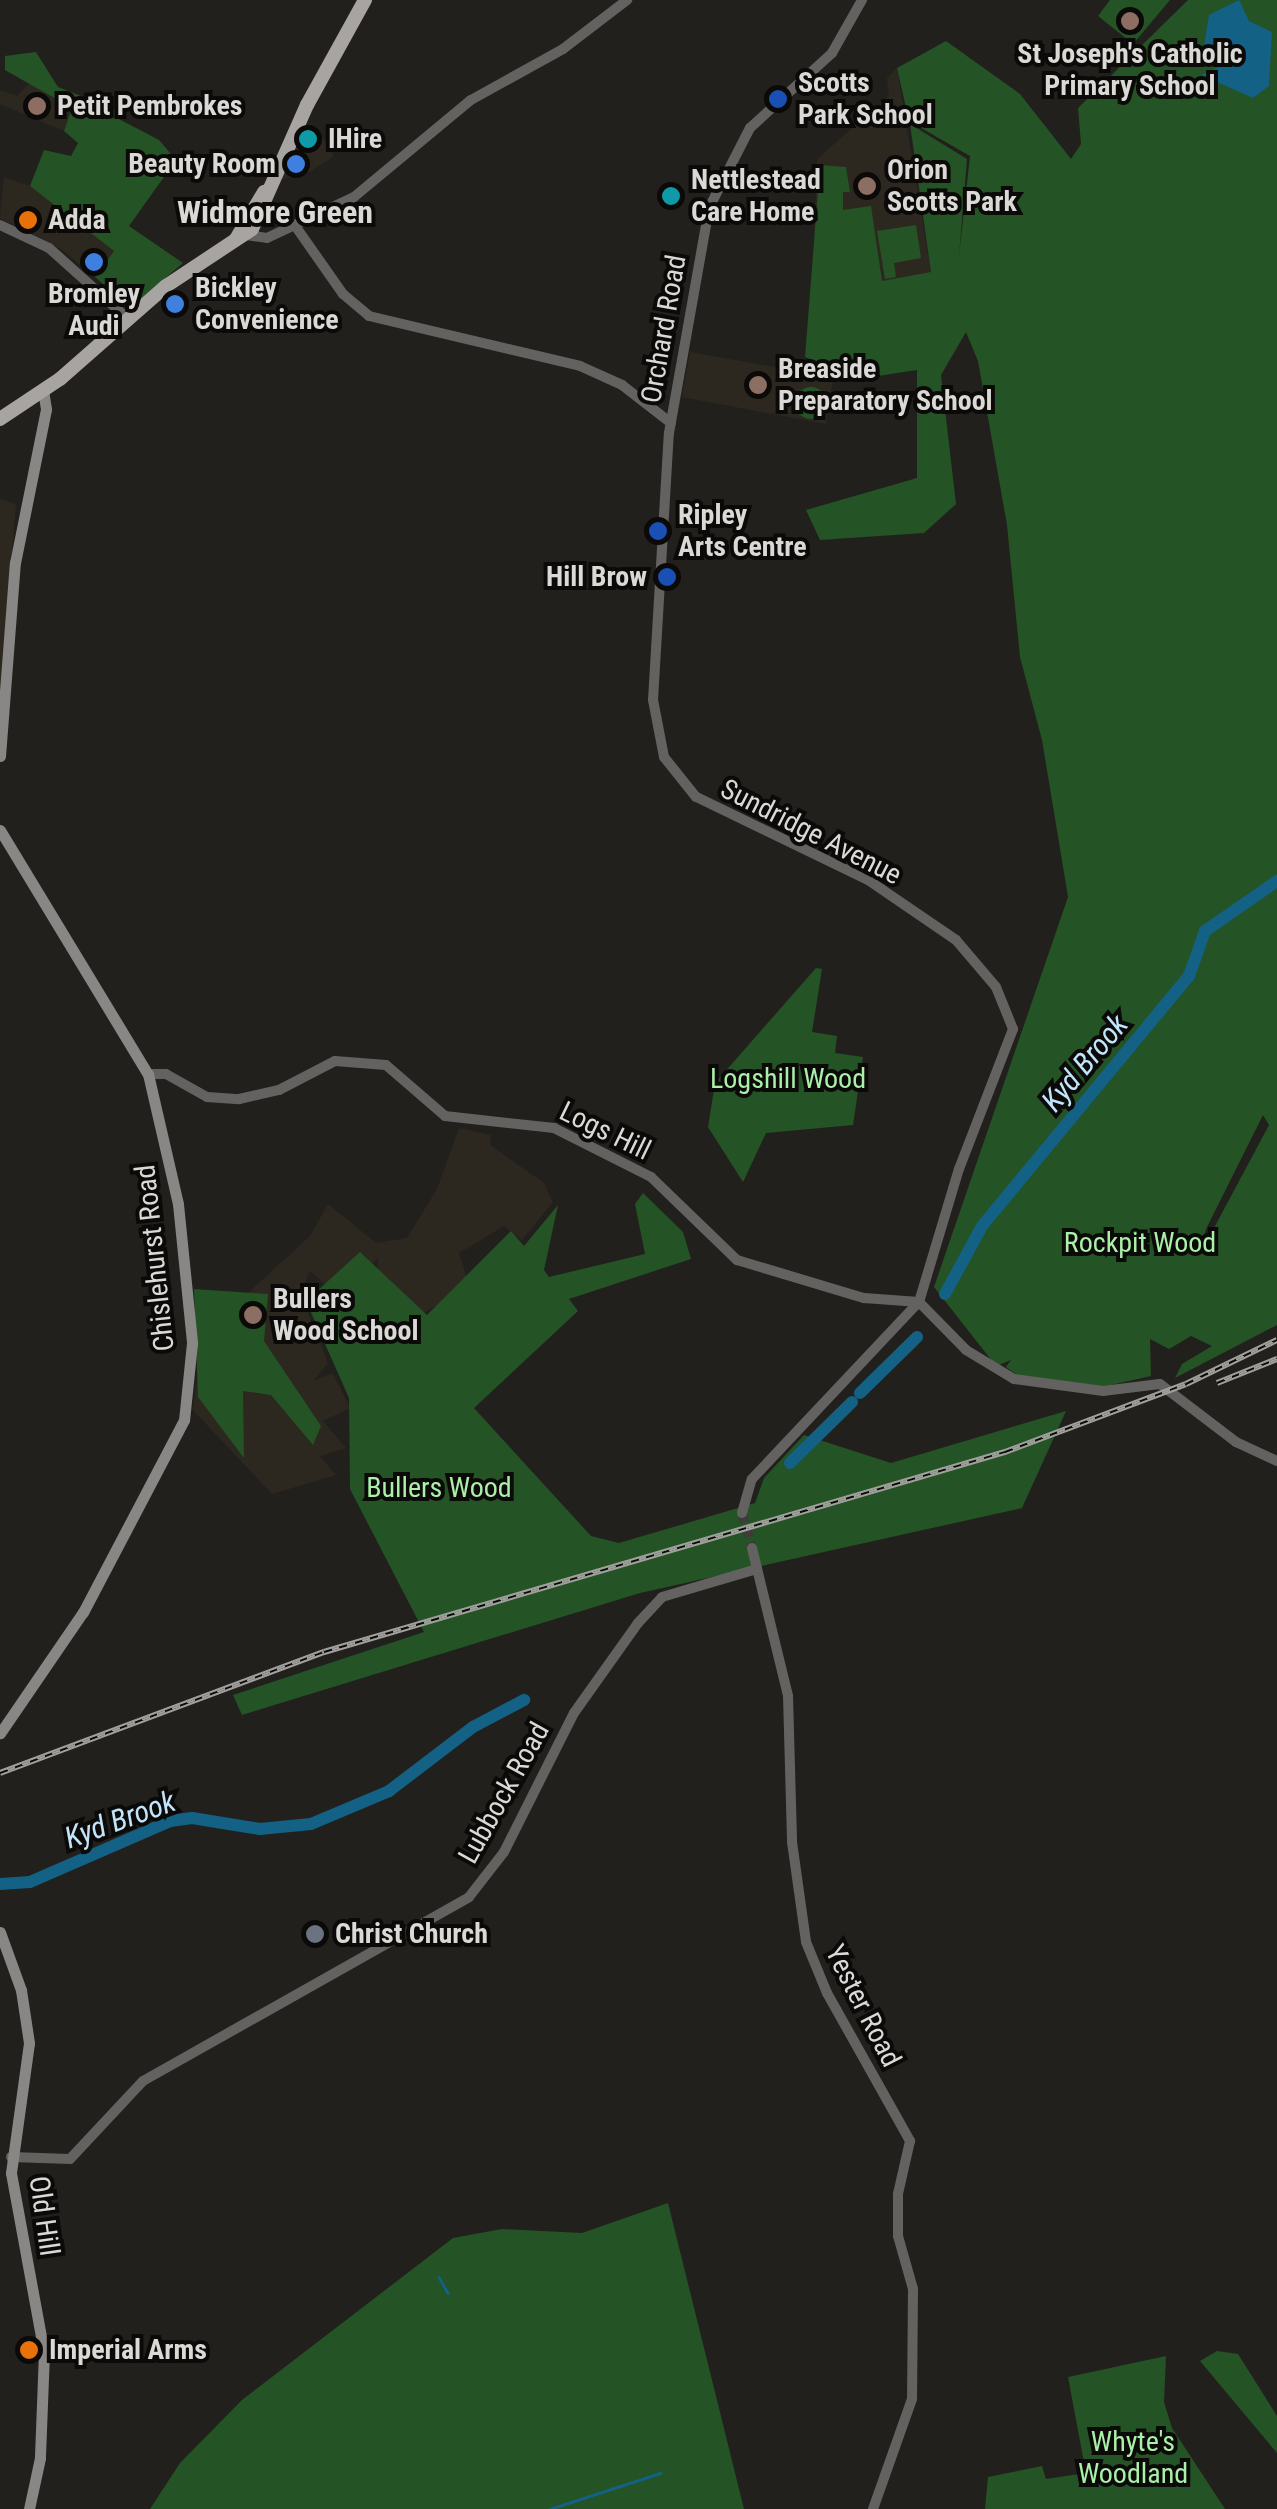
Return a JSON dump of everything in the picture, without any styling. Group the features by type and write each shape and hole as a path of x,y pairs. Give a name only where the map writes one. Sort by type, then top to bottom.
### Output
{"main road":[{"path":"0,419 42,391 128,318 241,237 365,0"},
{"path":"0,756 14,563 46,409 42,391"},
{"name":"Chislehurst Road","path":"0,830 148,1074 168,1147 186,1266 192,1343 187,1406 83,1612 0,1733"},
{"name":"Old Hill","path":"0,1932 21,1990 29,2043 11,2158 16,2222 44,2352 40,2458 28,2509"}],"street":[{"path":"241,237 296,227 354,198 471,100 564,49 628,0"},
{"name":"Orchard Road","path":"670,422 716,188 750,128 832,53 862,0"},
{"path":"253,218 275,233"},
{"path":"0,224 49,248 128,318"},
{"path":"296,227 343,294 370,316 583,367 622,384 670,422"},
{"name":"Sundridge Avenue","path":"670,422 652,671 657,728 673,775 696,798 868,880 947,934 982,968 1010,1011 1007,1050 959,1169 919,1302 747,1487 742,1513"},
{"name":"Logs Hill","path":"148,1074 166,1074 207,1097 239,1099 279,1090 335,1061 376,1062 444,1116 554,1128 650,1178 737,1260 864,1298 919,1302"},
{"path":"919,1302 966,1350 1014,1379 1102,1391 1151,1380 1187,1400 1236,1442 1277,1461"},
{"name":"Yester Road","path":"752,1548 788,1696 792,1842 806,1942 827,1993 910,2141 898,2236 913,2289 909,2418 874,2509"},
{"name":"Lubbock Road","path":"11,2158 70,2159 143,2081 469,1897 504,1852 574,1713 638,1623 662,1598 756,1569"}],"shaded area":[{"name":"Orion Scotts Park","path":"897,68 931,272 908,304 856,281 813,274 817,159 889,96 887,78"},
{"name":"Petit Pembrokes","path":"29,83 72,109 64,131 0,104 0,90 17,96"},
{"path":"304,124 332,146 333,157 306,174 280,180"},
{"path":"4,177 41,190 115,252 95,277 61,249 0,218"},
{"name":"Breaside Preparatory School","path":"690,352 808,373 810,360 836,360 826,424 682,397"},
{"path":"0,498 16,504 0,697"},
{"name":"Bullers Wood School","path":"459,1128 491,1135 490,1145 544,1183 553,1202 522,1240 504,1226 459,1253 470,1287 411,1320 378,1273 378,1258 338,1296 310,1271 300,1293 328,1363 313,1381 333,1373 350,1408 323,1421 346,1448 320,1456 336,1475 272,1494 193,1410 200,1351 229,1291 248,1293 310,1236 328,1204 376,1243 407,1238 437,1189"}],"green space":[{"name":"St Joseph's Catholic Primary School","path":"1110,0 1170,0 1133,44 1098,16"},
{"name":"Rockpit Wood","path":"1188,0 1277,0 1277,1325 1175,1378 1182,1364 1212,1346 1191,1336 1169,1349 1150,1339 1151,1376 1102,1387 1017,1375 1006,1367 1011,1360 996,1366 934,1287 1068,897 1042,740 1020,657 1007,525 978,361 966,332 941,375 956,504 924,533 820,540 806,510 917,478 917,370 858,379 805,357 820,165 846,167 850,192 843,192 843,210 871,206 882,281 931,272 910,124 967,159 959,256 970,156 909,121 897,68 946,41 1020,94 1071,159 1081,144 1078,108","holes":["1263,1115 1269,1125 1199,1256 1206,1229"]},
{"path":"36,52 58,87 117,110 117,118 159,140 176,160 129,226 183,263 130,308 95,277 114,251 30,186 44,150 71,156 78,143 64,131 72,108 5,70 5,56"},
{"path":"916,225 921,258 894,263 896,277 885,279 877,231"},
{"path":"811,387 822,392 827,403 822,414 811,419 800,414 795,403 800,392"},
{"name":"Logshill Wood","path":"816,968 822,969 812,1032 837,1036 835,1053 863,1057 853,1125 766,1133 743,1182 708,1127 715,1083"},
{"name":"Bullers Wood","path":"643,1193 683,1232 691,1259 569,1299 578,1311 474,1408 591,1536 619,1543 755,1503 764,1478 804,1435 891,1463 1066,1411 1022,1508 640,1593 242,1715 233,1695 424,1632 350,1489 349,1398 306,1301 360,1252 427,1315 511,1231 524,1246 558,1205 544,1270 549,1277 645,1254 635,1204"},
{"path":"194,1289 268,1294 264,1341 321,1426 313,1445 271,1395 243,1391 244,1458 198,1397"},
{"path":"668,2203 744,2509 150,2509 180,2463 242,2400 453,2238 502,2229 582,2233"},
{"path":"1217,2351 1238,2354 1277,2416 1277,2453 1200,2361"},
{"name":"Whyte's Woodland","path":"1166,2356 1164,2402 1172,2428 1225,2509 985,2509 988,2477 1042,2466 1046,2479 1086,2473 1068,2377"}],"water":[{"path":"1239,0 1249,21 1272,32 1269,86 1253,98 1201,75 1219,67 1202,58 1209,15"}],"waterway":[{"name":"Kyd Brook","path":"945,1294 982,1226 1189,976 1205,931 1277,881"},
{"name":"Kyd Brook","path":"860,1393 917,1337"},
{"name":"Kyd Brook","path":"790,1463 852,1402"},
{"name":"Kyd Brook","path":"0,1884 30,1882 170,1821 192,1818 260,1829 311,1824 389,1791 473,1727 524,1700"},
{"path":"439,2277 448,2293"},
{"path":"550,2509 660,2473"}],"tunnel":[{"path":"742,1513 752,1548"}],"railway":[{"path":"0,1773 324,1652 1005,1452 1186,1384 1277,1340"},
{"path":"1217,1383 1277,1359"}],"place":[{"name":"St Joseph's Catholic Primary School","path":"1130,21"},
{"name":"Scotts Park School","path":"778,99"},
{"name":"Petit Pembrokes","path":"37,106"},
{"name":"IHire","path":"308,139"},
{"name":"Beauty Room","path":"296,164"},
{"name":"Orion Scotts Park","path":"867,186"},
{"name":"Nettlestead Care Home","path":"671,196"},
{"name":"Adda","path":"28,220"},
{"name":"Bromley Audi","path":"94,262"},
{"name":"Bickley Convenience","path":"175,304"},
{"name":"Breaside Preparatory School","path":"758,385"},
{"name":"Ripley Arts Centre","path":"658,531"},
{"name":"Hill Brow","path":"667,577"},
{"name":"Bullers Wood School","path":"253,1315"},
{"name":"Christ Church","path":"315,1934"},
{"name":"Imperial Arms","path":"29,2350"}],"district":[{"name":"Widmore Green","path":"275,212"}]}
